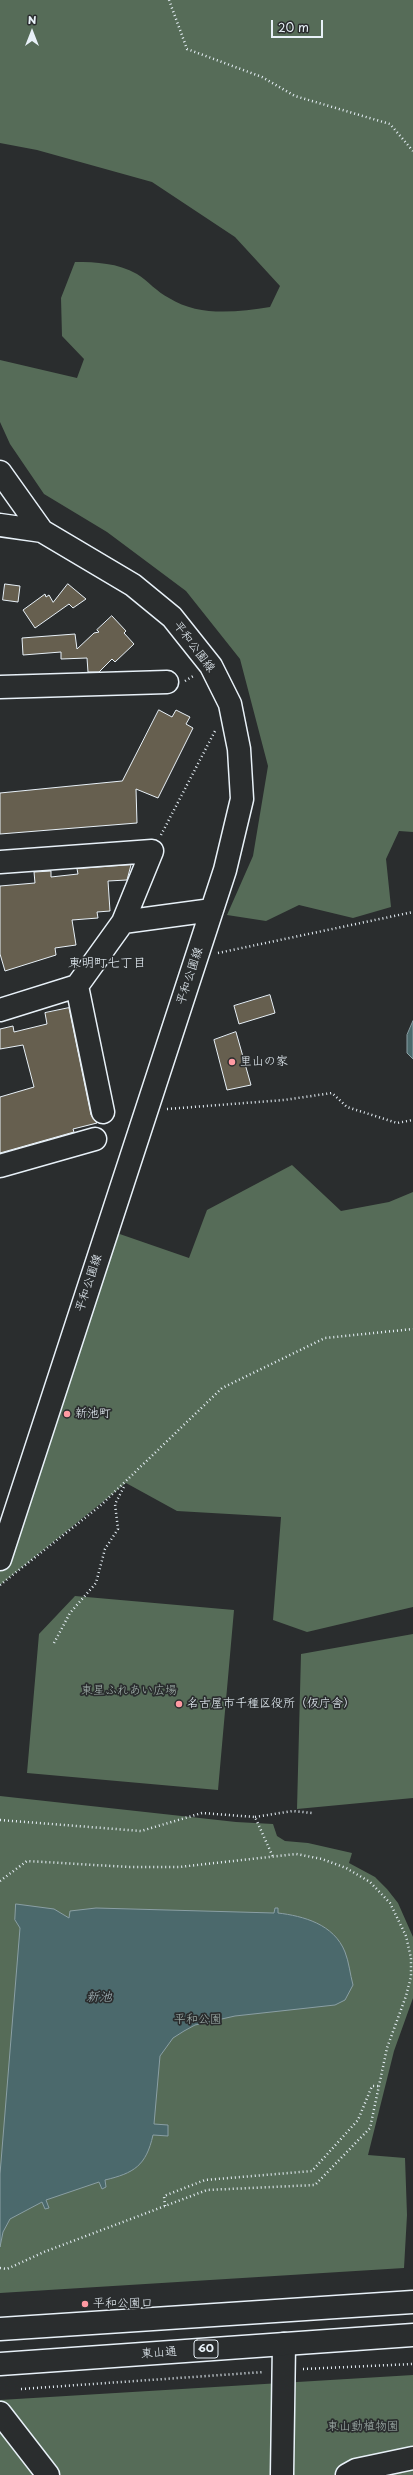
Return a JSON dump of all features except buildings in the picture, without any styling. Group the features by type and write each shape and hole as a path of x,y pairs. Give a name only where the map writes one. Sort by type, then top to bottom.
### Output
{"street":[{"name":"平和公園線","path":"0,472 42,531 133,585 172,617 211,666 230,704 239,750 242,799 225,870 0,1559"},
{"path":"0,526 42,531"},
{"path":"0,687 167,682"},
{"path":"0,862 152,851 123,922 77,986 0,1010"},
{"path":"123,922 212,910"},
{"path":"77,986 103,1112"},
{"path":"0,1166 95,1139"},
{"path":"0,2329 413,2302"},
{"name":"東山通","path":"0,2364 413,2335"},
{"path":"282,2475 284,2344"},
{"path":"0,2413 48,2475"},
{"path":"347,2475 356,2470 413,2458"}],"path":[{"path":"169,0 187,49 262,77 295,96 390,124 413,150"},
{"path":"167,682 184,682 211,666"},
{"path":"152,851 230,704"},
{"path":"196,958 413,912"},
{"path":"146,1111 284,1100 332,1093 347,1107 397,1123 413,1120"},
{"path":"0,1586 126,1483 222,1388 325,1338 413,1329"},
{"path":"54,1643 70,1613 96,1583 105,1549 118,1529 116,1504 126,1483"},
{"path":"0,1820 141,1831 202,1814 255,1817 293,1811 312,1813"},
{"path":"255,1817 273,1857"},
{"path":"0,1881 27,1861 129,1867 179,1867 296,1854 322,1859 346,1868 370,1882 390,1903 402,1930 411,1958 411,1977 387,2048 370,2128 315,2185 207,2190 44,2252 7,2269 0,2268"},
{"path":"165,2206 164,2196 205,2180 312,2171 358,2120 372,2086 378,2086"},
{"path":"21,2390 284,2370 413,2364"}],"green space":[{"path":"0,0 413,0 413,832 399,831 386,859 391,907 353,918 299,905 266,921 227,915 253,856 268,766 240,659 186,591 107,532 44,494 10,444 0,422 0,360 77,378 84,359 62,336 61,298 75,262 99,263 122,267 137,274 160,293 169,298 181,304 205,311 218,312 270,307 280,286 235,237 152,182 37,150 0,143"},
{"path":"292,1165 341,1211 389,1202 413,1192 413,1607 307,1632 273,1620 281,1517 177,1511 126,1483 0,1585 0,1563 111,1231 189,1258 207,1210"},
{"name":"東星ふれあい広場","path":"75,1596 234,1610 218,1790 27,1773 39,1634"},
{"path":"413,1634 413,1798 297,1809 301,1654"},
{"name":"平和公園","path":"0,1796 236,1822 273,1824 277,1836 285,1841 308,1843 352,1853 349,1863 375,1877 387,1889 398,1903 413,1937 413,1998 394,2051 368,2155 405,2158 407,2215 404,2268 0,2293"},
{"name":"東山動植物園","path":"413,2375 413,2475 0,2475 0,2400"}],"water":[{"path":"413,1021 413,1059 407,1053 407,1035"},
{"name":"新池","path":"16,1904 54,1909 69,1918 70,1911 96,1908 274,1913 275,1908 278,1908 278,1913 297,1916 317,1923 326,1928 340,1942 348,1960 353,1985 345,2000 335,2005 235,2016 195,2025 173,2038 160,2056 154,2124 168,2125 168,2136 153,2135 147,2154 142,2161 131,2171 105,2180 106,2187 102,2189 99,2182 46,2200 49,2208 45,2209 42,2202 10,2219 3,2232 0,2247 0,2174 20,1928 15,1920"}],"place":[{"name":"里山の家","path":"232,1062"},
{"name":"新池町","path":"67,1414"},
{"name":"名古屋市千種区役所（仮庁舎）","path":"179,1704"},
{"name":"平和公園口","path":"85,2304"}],"district":[{"name":"東明町七丁目","path":"107,963"}]}
